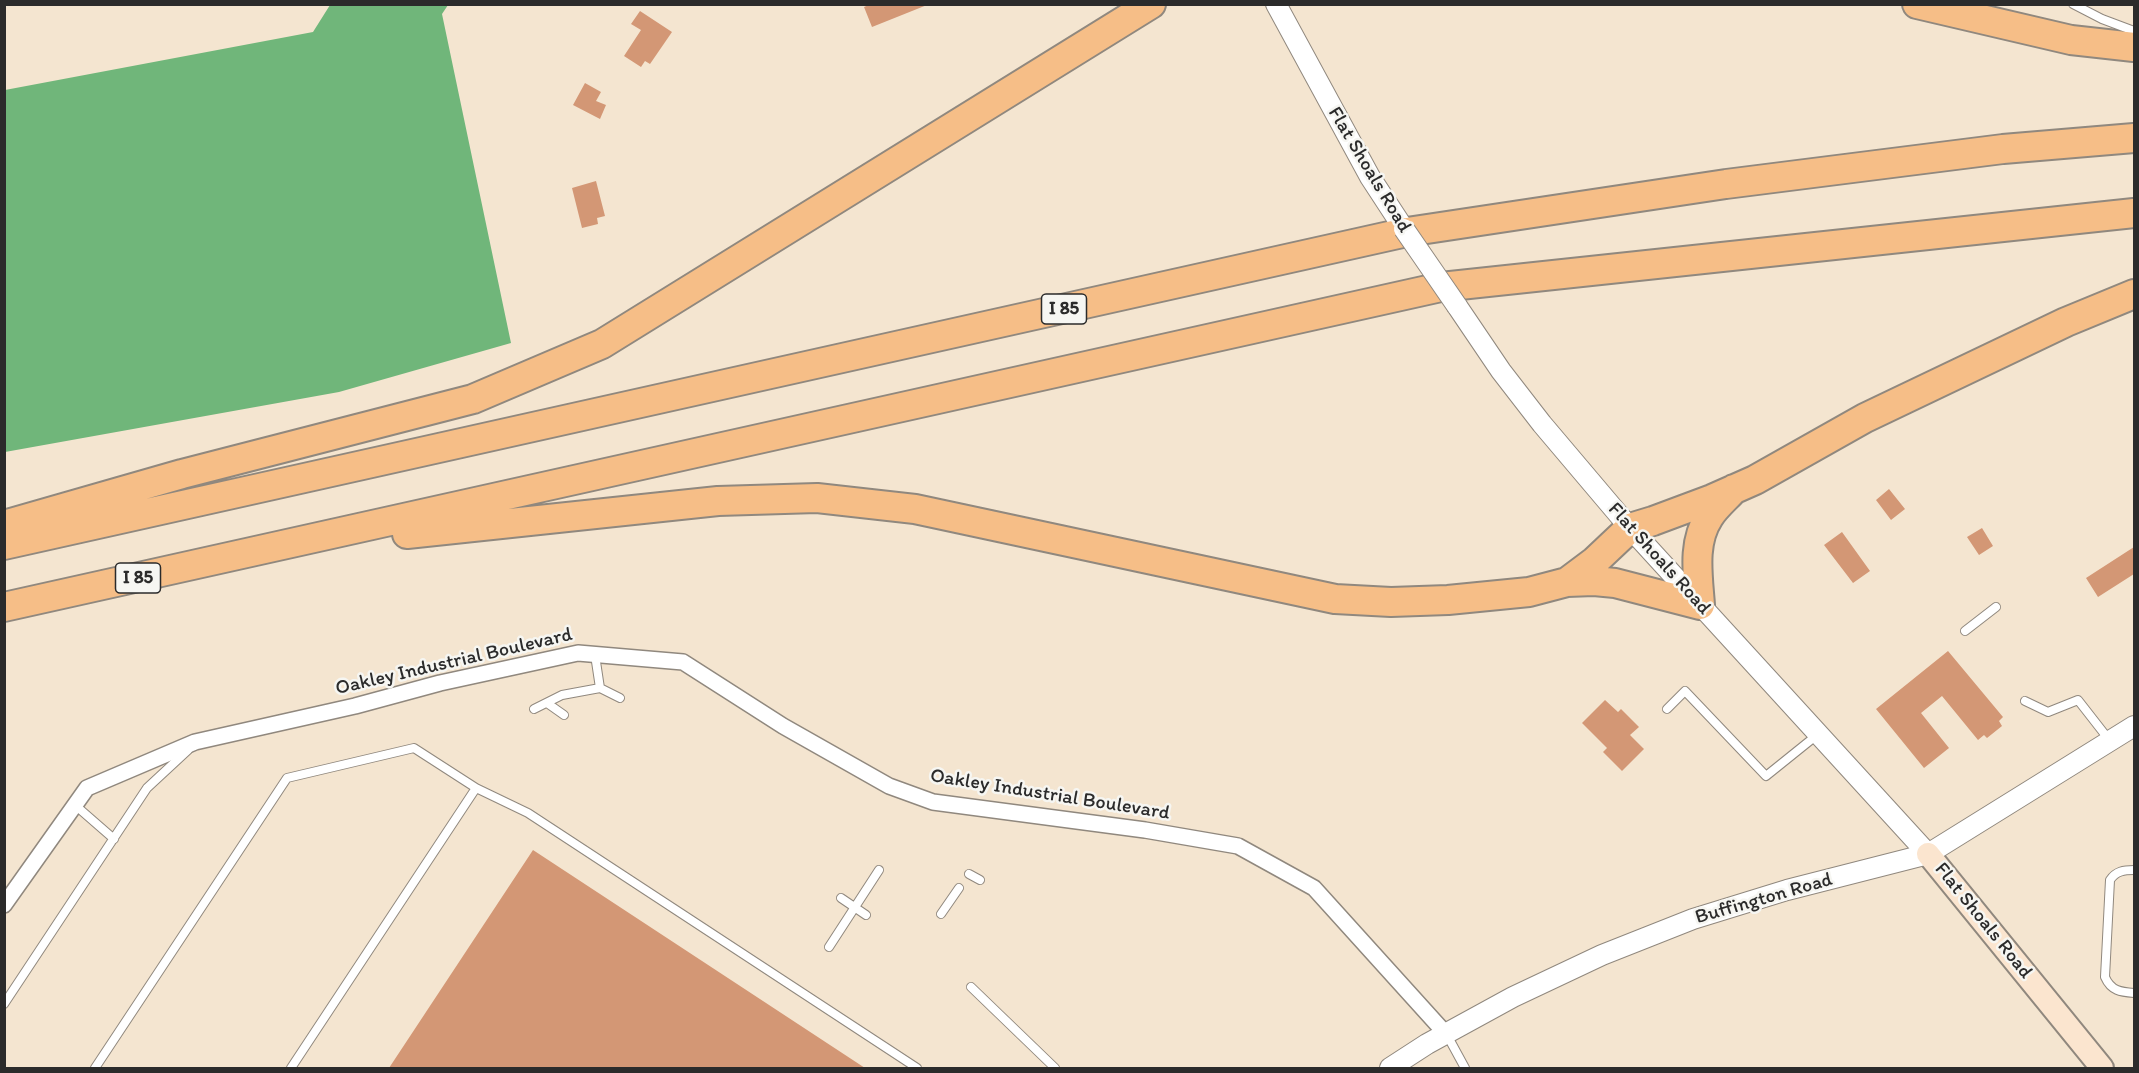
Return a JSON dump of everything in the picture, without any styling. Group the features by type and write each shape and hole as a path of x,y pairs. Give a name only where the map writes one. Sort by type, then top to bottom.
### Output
{"highway":[{"path":"4,525 182,474 473,399 602,344 1151,4"},
{"path":"1917,4 2071,40 2134,47"},
{"name":"I 85","path":"4,545 1407,232 1726,184 2003,149 2134,138"},
{"name":"I 85","path":"4,608 1441,287 2134,213"},
{"path":"1567,582 1595,561 1630,528 1653,522 1755,480 1865,418 2066,322 2134,294"},
{"path":"271,549 718,501 817,498 915,509 1335,599 1391,602 1448,600 1529,592 1567,582 1615,583 1700,605 1698,572 1700,532 1709,516 1734,489"}],"main road":[{"name":"Flat Shoals Road","path":"1928,854 2102,1068"}],"street":[{"name":"Flat Shoals Road","path":"1276,4 1370,177 1501,371 1542,424 1630,528 1928,854"},
{"name":"Oakley Industrial Boulevard","path":"4,905 87,789 195,742 355,706 463,678 578,653 595,654 683,662 783,726 889,786 933,802 1145,830 1238,846 1314,888 1446,1034"},
{"name":"Buffington Road","path":"1390,1068 1525,990 1602,955 1686,922 1787,890 1928,854 2134,726"}],"lane":[{"path":"2073,4 2102,19 2134,31"},
{"path":"1965,631 1996,607"},
{"path":"595,654 600,687"},
{"path":"534,709 562,695 600,687 620,698"},
{"path":"1666,709 1684,691 1766,776 1818,734"},
{"path":"2025,701 2048,712 2078,700 2110,741"},
{"path":"547,703 564,715"},
{"path":"4,1004 147,788 195,742"},
{"path":"95,1068 287,778 414,748 476,788 528,813 917,1068"},
{"path":"291,1068 476,788"},
{"path":"75,805 114,839"},
{"path":"829,947 879,870"},
{"path":"2134,870 2124,870 2114,874 2110,880 2105,977 2109,985 2119,992 2134,993"},
{"path":"969,874 980,880"},
{"path":"941,914 959,888"},
{"path":"841,898 866,915"},
{"path":"971,987 1055,1068"},
{"path":"1446,1034 1466,1068"}],"green space":[{"path":"330,5 448,5 442,14 511,343 339,392 5,452 5,90 313,32"}],"building":[{"path":"871,4 927,5 872,27 864,7"},
{"path":"640,11 672,32 650,64 645,61 641,67 624,56 641,30 631,24"},
{"path":"585,83 601,92 596,101 606,105 600,119 573,105"},
{"path":"596,181 605,216 597,218 598,224 582,228 572,188"},
{"path":"1889,489 1905,509 1891,520 1876,500"},
{"path":"1982,528 1993,546 1979,555 1967,537"},
{"path":"1842,532 1870,571 1853,583 1824,545"},
{"path":"2134,547 2134,574 2098,597 2086,578"},
{"path":"1948,651 2003,717 1999,721 2002,726 1987,738 1984,735 1978,740 1942,696 1921,713 1949,748 1924,768 1876,709"},
{"path":"1605,700 1618,712 1621,709 1639,727 1630,735 1644,749 1622,771 1603,752 1607,748 1582,723"},
{"path":"533,850 865,1068 389,1068"}]}
